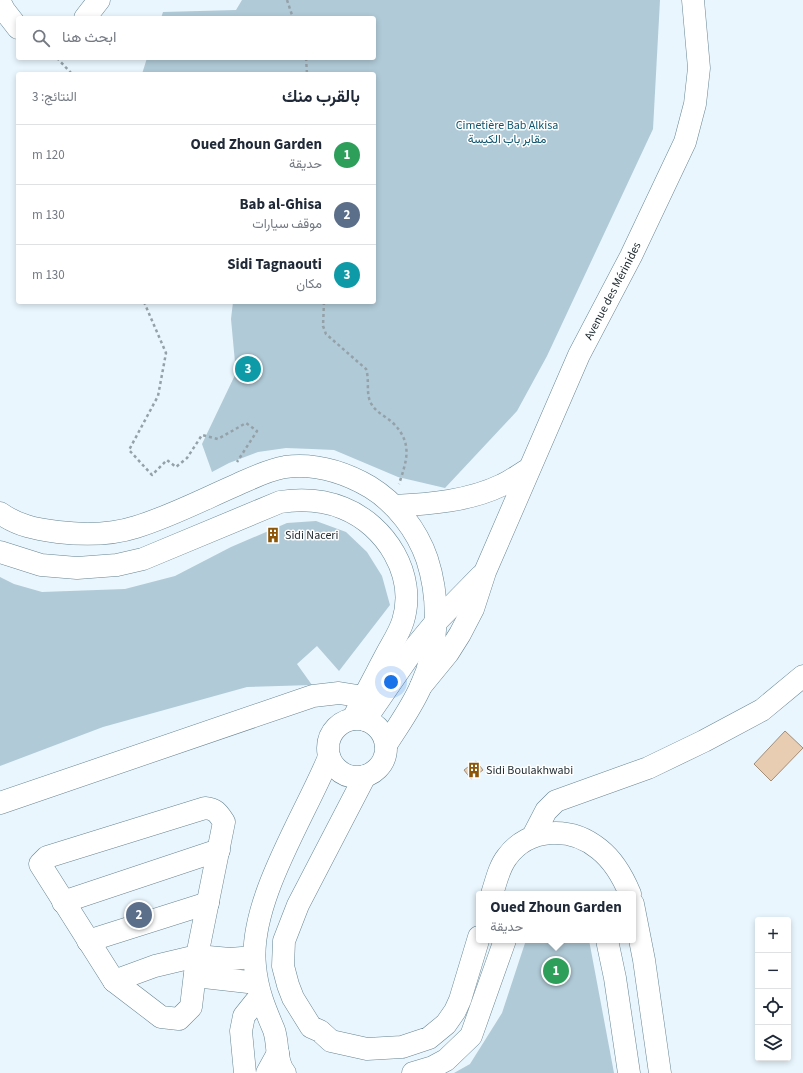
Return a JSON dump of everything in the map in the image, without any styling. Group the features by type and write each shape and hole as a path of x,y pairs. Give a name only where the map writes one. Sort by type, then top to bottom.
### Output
{"main road":[{"path":"87,16 99,0"},
{"name":"Avenue des Mérinides","path":"421,686 448,653 473,609 485,572 579,355 631,256 685,142 695,104 699,68 693,0"},
{"path":"0,2 4,10 16,25"},
{"path":"0,513 13,522 26,527 67,533 114,532 134,528 157,520 259,475 284,467 304,466 342,473 376,491 391,504 411,527 425,554 435,593 435,623 429,663 421,686 386,745 382,762 375,771 365,776 354,777 343,774 334,766 329,757 328,751 331,735 342,723 359,719 377,727 381,732 386,745"},
{"path":"391,504 426,504 478,494 502,485 529,469"},
{"path":"0,552 41,565 77,568 117,565 143,559 280,502 308,500 342,507 370,524 392,548 404,578 406,590 406,604 402,621 364,697 359,719"},
{"path":"359,719 435,623 485,572"},
{"path":"533,836 546,811 556,801 648,768 704,741 762,710 786,692 803,676"},
{"path":"0,803 314,696 339,693 364,697"},
{"path":"267,1073 281,1058 274,1031 259,989 254,957 258,922 284,850 318,784 329,757"},
{"path":"365,776 298,905 284,941 283,966 288,985 293,998 310,1027 320,1030 331,1041 367,1049 402,1047 429,1038 446,1024 455,1011 460,1000 477,943"},
{"path":"205,808 214,809 218,812 224,822 196,966 191,1007 179,1019 160,1017 114,981 63,902 40,864 43,859 47,857 205,808"},
{"path":"493,891 506,858 523,841 533,836 557,833 570,834 591,842 600,849 616,867 628,891"},
{"path":"63,902 219,850"},
{"path":"88,941 208,903"},
{"path":"636,919 643,953 660,1073"},
{"path":"413,1073 433,1067 446,1060 471,1036 504,943"},
{"path":"608,943 615,978 629,1073"},
{"path":"114,981 155,966 196,966 230,959 254,957"},
{"path":"196,966 259,989"},
{"path":"245,1073 241,1031 244,1016 259,989"}],"path":[{"path":"287,0 292,16"},
{"path":"59,60 70,72"},
{"path":"306,60 307,72"},
{"path":"145,304 166,353 158,396 129,450 152,475 168,460 176,467 187,458 202,435 218,440 246,423 258,431 238,460"},
{"path":"324,304 323,326 326,334 366,369 369,376 369,400 372,405 393,423 406,441 407,452 402,474 391,504"}],"green space":[{"name":"Cimetière Bab Alkisa مقابر باب الكيسة","path":"242,0 660,0 653,129 547,356 517,411 445,488 398,477 334,450 286,448 258,452 229,463 212,472 202,444 236,373 231,319 233,304 376,304 376,72 143,72 146,60 376,60 376,16 162,16 163,12 236,10"},
{"path":"316,521 346,532 367,552 382,576 390,605 339,671 317,646 297,664 312,685 247,687 103,727 0,766 0,577 14,584 42,592 125,589 175,576 231,547 287,523"},
{"path":"525,943 590,943 614,1073 454,1073 470,1064 502,1013"}],"building":[{"path":"246,359 258,366 251,380 239,372"},
{"name":"Sidi Naceri","path":"273,532 276,535 273,538 270,535"},
{"path":"785,731 803,748 771,781 754,764"},
{"name":"Sidi Boulakhwabi","path":"476,761 483,770 471,779 464,770"}],"place":[{"name":"Sidi Tagnaouti","path":"248,369"},
{"name":"Sidi Naceri","path":"273,535"},
{"name":"Sidi Boulakhwabi","path":"474,770"},
{"name":"Bab al-Ghisa","path":"139,915"},
{"name":"Oued Zhoun Garden","path":"556,971"}]}
